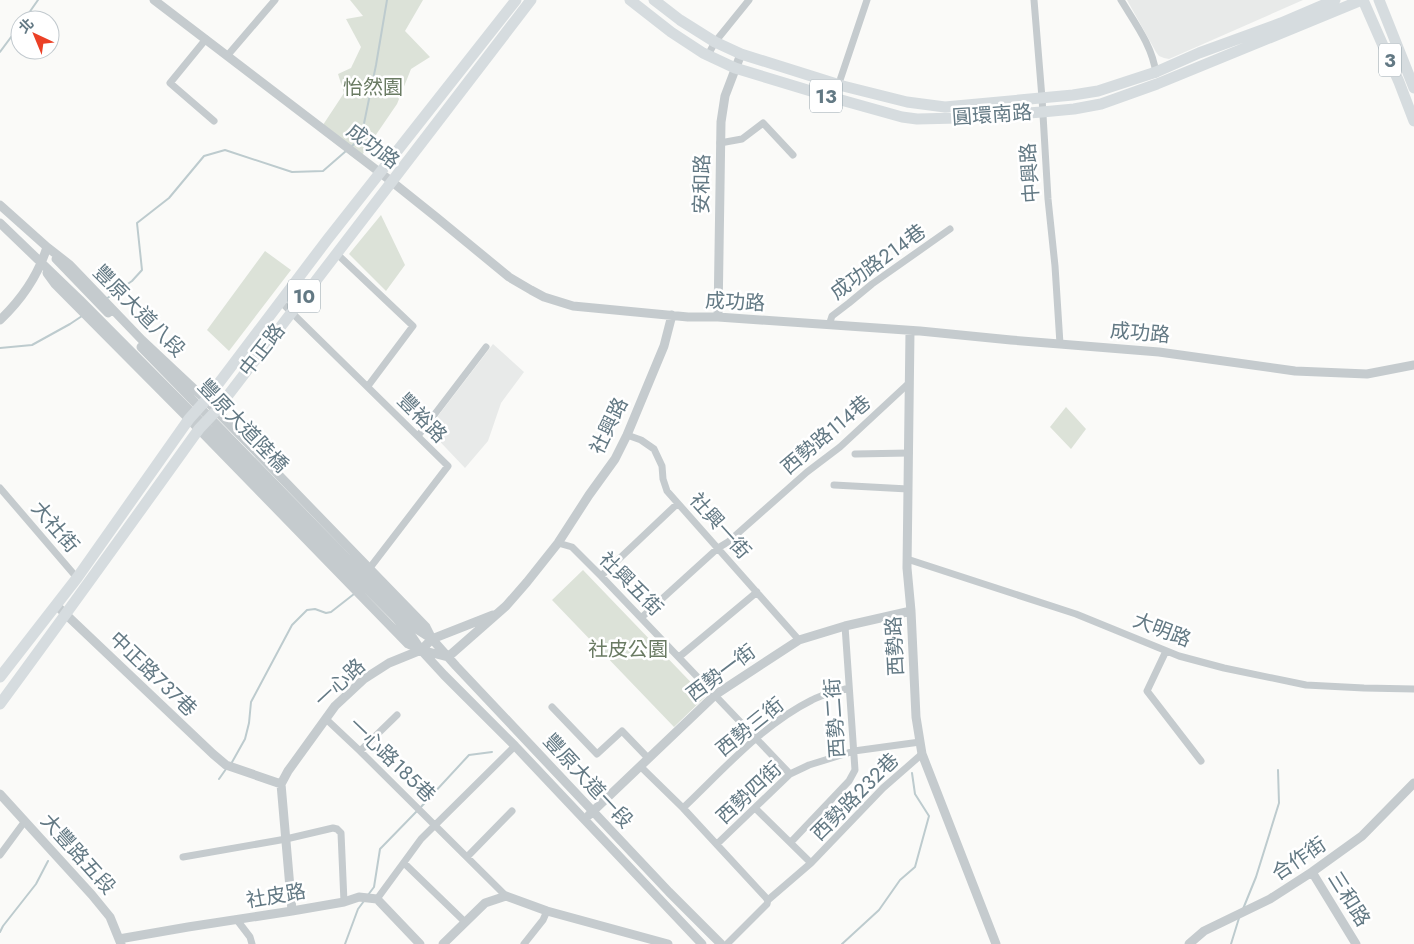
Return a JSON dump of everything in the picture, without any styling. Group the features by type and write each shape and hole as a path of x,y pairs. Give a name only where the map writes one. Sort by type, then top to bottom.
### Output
{"main road":[{"name":"中正路","path":"0,704 66,615 82,582 189,419 206,400 327,240 516,0"},
{"name":"中正路","path":"0,677 56,606 82,582 199,429 216,411 531,0"},
{"name":"圓環南路","path":"631,0 671,32 708,55 735,68 834,98 902,117 917,119 1042,112 1101,104 1157,84 1362,0"},
{"name":"圓環南路","path":"654,0 680,20 715,42 740,54 907,102 945,107 1098,91 1156,72 1199,53 1281,23 1335,0"},
{"name":"3","path":"1362,0 1399,82 1414,121"},
{"name":"3","path":"1379,0 1414,88"}],"street":[{"name":"成功路","path":"154,0 391,181 509,277 544,297 573,306 1158,352 1295,371 1367,374 1414,365"},
{"path":"227,56 275,0"},
{"path":"708,55 715,42 749,0"},
{"path":"834,98 867,0"},
{"name":"中興路","path":"1034,0 1060,344"},
{"path":"1121,0 1154,60 1157,84"},
{"path":"206,40 170,83 214,121"},
{"name":"安和路","path":"718,317 720,143 725,96 740,54"},
{"path":"720,143 742,140 763,123 793,155"},
{"name":"豐原大道八段","path":"0,205 70,265 142,340 206,400"},
{"name":"豐原大道八段","path":"0,223 50,270"},
{"name":"成功路214巷","path":"829,325 832,316 849,302 950,229"},
{"path":"0,320 13,307 33,281 42,264 47,247"},
{"name":"豐原大道八段","path":"47,247 58,262"},
{"path":"336,253 413,326 368,386"},
{"name":"豐原大道陸橋","path":"58,262 398,616"},
{"name":"豐原大道八段","path":"42,264 54,284 189,419"},
{"name":"豐原大道陸橋","path":"50,270 398,616"},
{"name":"豐裕路","path":"281,302 448,466 369,569"},
{"name":"社興路","path":"558,542 615,459 628,435 664,346 672,315"},
{"name":"西勢路","path":"910,331 907,559 916,718 922,754 996,944"},
{"path":"418,436 486,347"},
{"name":"西勢路114巷","path":"642,617 718,548 728,542 807,472 840,448 909,383"},
{"name":"豐原大道一段","path":"206,400 426,628 432,639 448,657 669,892 721,944"},
{"name":"豐原大道一段","path":"189,419 408,644 421,650"},
{"name":"社興一街","path":"628,435 641,440 654,449 662,466 663,479 667,491 799,640"},
{"path":"855,454 908,453"},
{"path":"834,485 908,489"},
{"name":"大社街","path":"0,488 82,582"},
{"path":"601,576 678,504"},
{"path":"421,650 448,657 506,606 558,542"},
{"name":"社興五街","path":"558,542 572,547 642,617 790,774"},
{"name":"大明路","path":"907,559 1076,614 1179,656 1224,668 1306,685 1414,689"},
{"path":"679,657 758,592"},
{"name":"中正路737巷","path":"56,606 206,749 226,765 281,784"},
{"name":"西勢一街","path":"584,820 715,695 799,640 845,626 911,610"},
{"path":"421,650 432,639 498,613"},
{"name":"豐原大道一段","path":"398,616 432,639"},
{"name":"豐原大道一段","path":"398,616 421,650 515,746 702,944"},
{"name":"西勢二街","path":"790,842 849,781 855,770 845,626"},
{"name":"一心路","path":"281,784 288,771 335,706 364,679 389,663 421,650"},
{"path":"1166,651 1147,691 1201,761"},
{"name":"西勢三街","path":"683,808 773,724 813,699 848,688"},
{"path":"552,707 598,754 622,730 648,758"},
{"path":"360,751 397,715"},
{"name":"一心路185巷","path":"326,719 506,896"},
{"name":"西勢四街","path":"717,844 790,774 809,765 854,751 920,742"},
{"path":"420,944 377,899 421,840 515,746"},
{"name":"西勢路232巷","path":"727,944 767,904 768,900 811,863 882,788 922,754"},
{"path":"640,766 683,808 768,900"},
{"name":"合作街","path":"1189,944 1204,931 1270,899 1312,872 1362,836 1414,783"},
{"path":"281,784 292,911"},
{"name":"大豐路五段","path":"0,794 110,916 120,942"},
{"path":"755,808 811,863"},
{"path":"468,857 512,810"},
{"path":"0,855 25,821"},
{"path":"183,857 286,839 333,828 337,829 341,833 344,902"},
{"path":"404,863 465,922"},
{"name":"三和路","path":"1312,872 1356,944"},
{"path":"443,944 485,903 506,896 547,911 668,944"},
{"name":"社皮路","path":"120,942 188,927 344,902 359,897 377,899"},
{"path":"524,944 543,920 547,911"},
{"path":"237,920 250,937 252,944"}],"shaded area":[{"path":"1127,0 1303,0 1169,59 1159,56 1156,52"},
{"path":"493,344 524,372 501,403 488,441 465,468 428,429"}],"green space":[{"name":"怡然園","path":"350,0 423,0 405,31 430,57 411,69 397,104 358,161 319,131 344,93 338,74 351,68 361,47 346,19 363,16"},
{"path":"381,215 405,265 386,291 349,254"},
{"path":"265,251 291,270 229,351 207,330"},
{"path":"1066,407 1086,429 1071,449 1050,427"},
{"name":"社皮公園","path":"583,570 705,697 674,727 552,600"}],"waterway":[{"path":"31,10 38,0"},
{"path":"352,146 361,138 387,0"},
{"path":"0,52 10,38"},
{"path":"106,299 132,281 142,270 137,223 169,198 204,156 225,150 292,172 323,171 346,151"},
{"path":"0,348 32,345 82,316"},
{"path":"231,764 245,739 251,702 292,625 307,610 315,609 326,613 331,612 354,594"},
{"path":"420,808 469,755 492,752"},
{"path":"219,779 226,769"},
{"path":"1243,909 1256,877 1279,803 1278,770"},
{"path":"842,944 879,910 900,880 915,867 929,816 915,794 912,773"},
{"path":"368,895 374,887 380,849 417,811"},
{"path":"0,932 36,884 48,861"},
{"path":"345,944 358,909 364,901"},
{"path":"1231,944 1239,918"}]}
